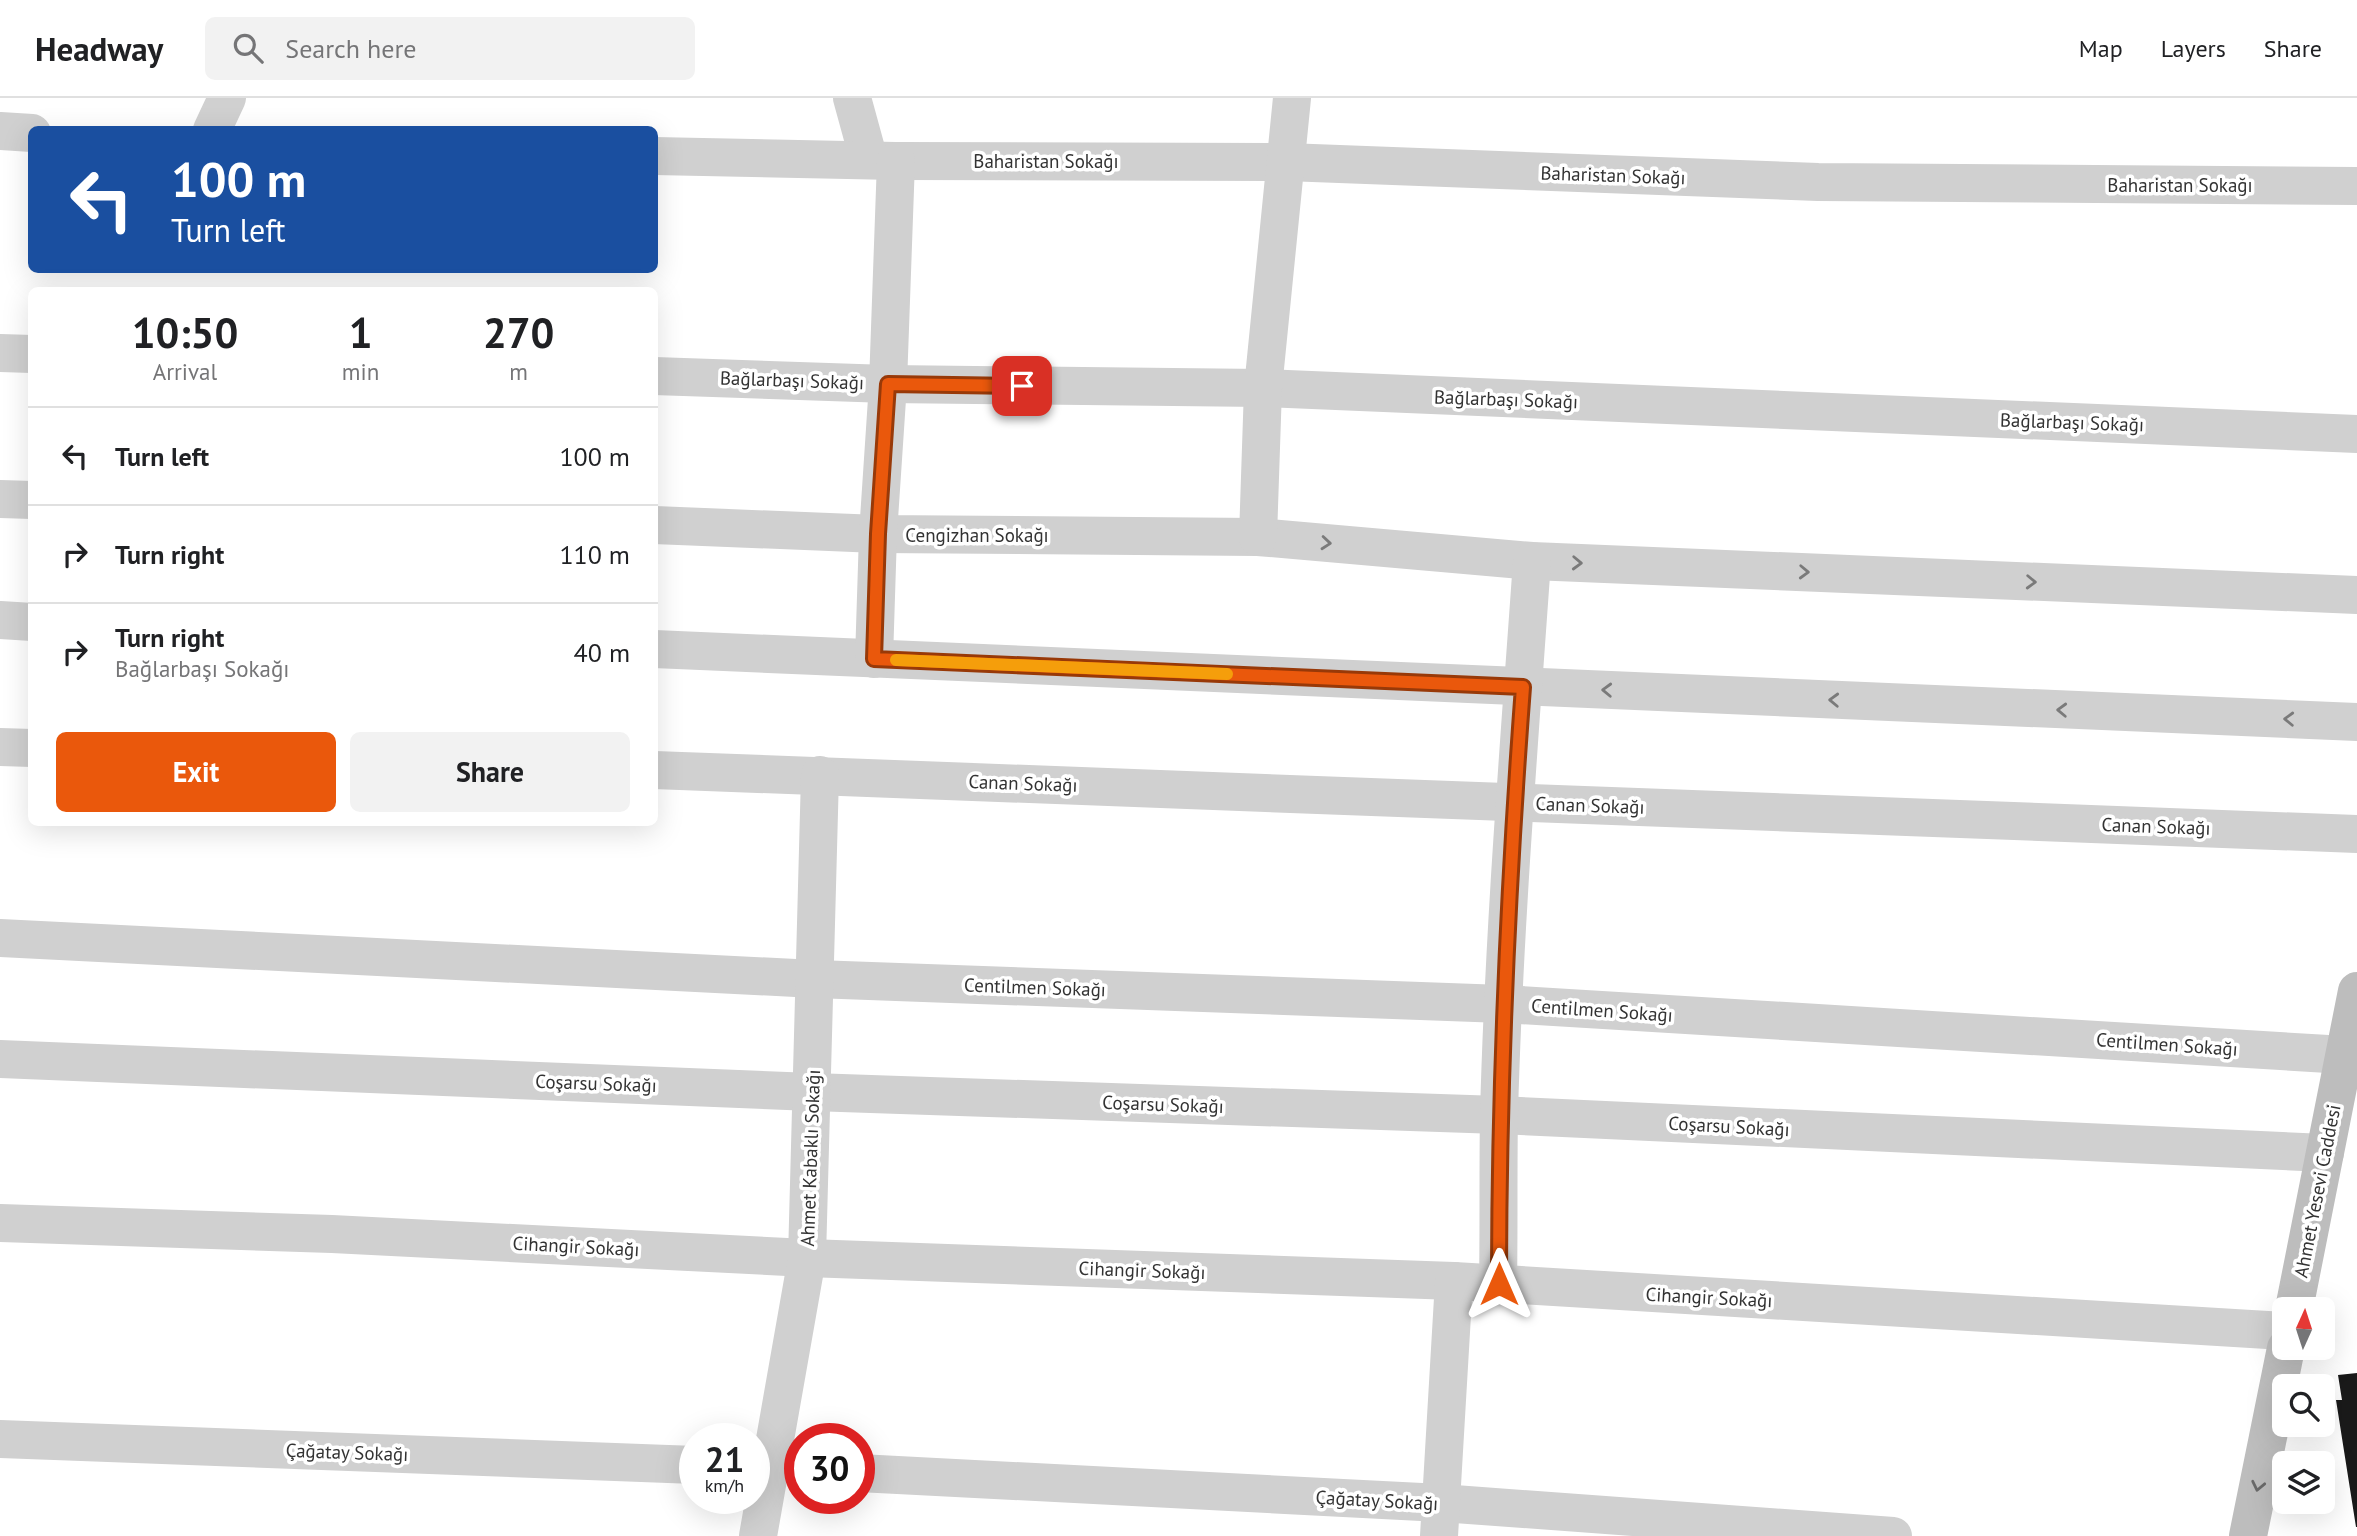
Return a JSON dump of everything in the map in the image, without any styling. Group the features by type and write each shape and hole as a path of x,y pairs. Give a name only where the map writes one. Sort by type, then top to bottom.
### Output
{"street":[{"path":"214,126 227,98"},
{"path":"852,98 883,161 888,384 878,534 874,659"},
{"path":"1258,537 1263,388 1292,98"},
{"path":"0,131 28,133"},
{"name":"Baharistan Sokağı","path":"658,156 883,161 1286,162 1818,182 2357,186"},
{"path":"0,353 28,354"},
{"name":"Bağlarbaşı Sokağı","path":"658,376 888,384 1263,388 2357,435"},
{"path":"0,499 28,500"},
{"name":"Cengizhan Sokağı","path":"658,525 878,534 1258,537 1532,561 2357,595"},
{"path":"1499,1284 1499,1115 1503,1004 1514,802 1532,561"},
{"path":"0,620 28,622"},
{"path":"658,649 2357,722"},
{"path":"0,747 28,748"},
{"name":"Canan Sokağı","path":"658,770 2357,834"},
{"name":"Ahmet Kabaklı Sokağı","path":"758,1536 775,1469 807,1258 820,775"},
{"name":"Centilmen Sokağı","path":"0,937 816,979 1503,1004 2345,1055"},
{"name":"Ahmet Yesevi Caddesi","path":"2296,1297 2357,991"},
{"name":"Coşarsu Sokağı","path":"0,1059 812,1092 1499,1115 2325,1153"},
{"name":"Cihangir Sokağı","path":"0,1223 332,1234 807,1258 1454,1281 2272,1330"},
{"path":"1440,1520 1454,1281"},
{"path":"2248,1536 2284,1360"},
{"name":"Çağatay Sokağı","path":"0,1439 679,1464"},
{"name":"Çağatay Sokağı","path":"875,1474 1440,1520 1893,1536"}],"building":[{"path":"2357,1373 2356,1527 2336,1400 2342,1400 2338,1375"}],"slow traffic":[{"path":"896,660 1227,674"}],"route":[{"path":"1022,386 888,384 878,534 874,659 1523,687 1503,1004 1499,1115 1499,1284"}]}
